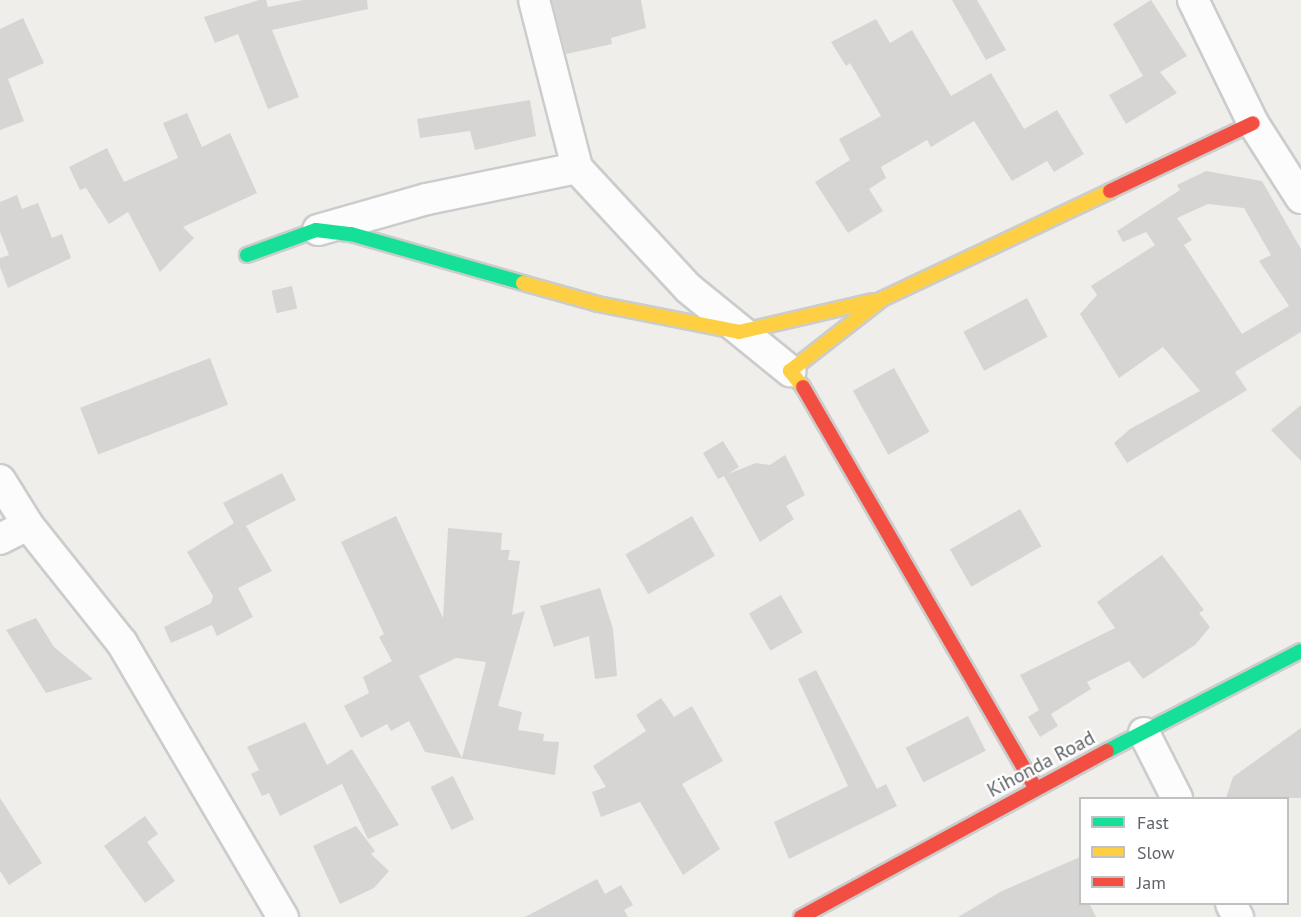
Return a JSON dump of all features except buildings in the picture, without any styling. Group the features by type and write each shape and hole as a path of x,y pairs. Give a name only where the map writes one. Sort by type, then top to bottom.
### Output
{"street":[{"path":"534,0 577,168 688,288 739,332 790,371 815,402 1035,788"},
{"path":"1193,0 1253,123 1301,198"},
{"path":"316,230 434,255 598,304 739,332 882,299 1253,123"},
{"path":"247,255 316,230 427,199 577,168"},
{"path":"790,371 882,299"},
{"path":"0,480 28,525 122,643 283,917"},
{"path":"0,539 28,525"},
{"name":"Kihonda Road","path":"801,917 1035,788 1301,651"},
{"path":"1144,733 1176,797"}],"traffic: fast":[{"path":"247,255 316,230 351,234 523,283"},
{"path":"1107,751 1301,651"}],"traffic: slow":[{"path":"803,387 790,371 882,299 1110,191"},
{"path":"523,283 598,304 739,332 872,301"}],"traffic: jam":[{"path":"1110,191 1253,123"},
{"path":"803,387 1035,788"},
{"path":"801,917 1107,751"}]}
